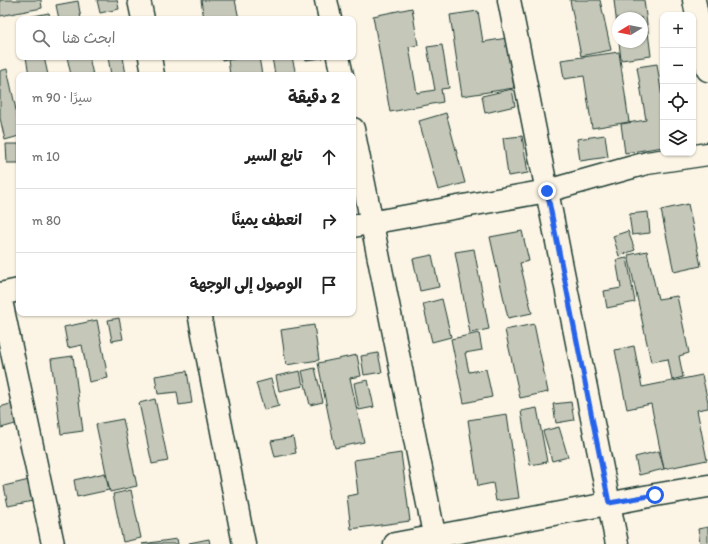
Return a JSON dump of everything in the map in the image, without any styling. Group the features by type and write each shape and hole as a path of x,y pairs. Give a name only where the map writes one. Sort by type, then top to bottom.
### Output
{"street":[{"path":"139,0 142,16"},
{"path":"326,0 329,16"},
{"path":"509,0 617,544"},
{"path":"694,0 708,70"},
{"path":"150,60 152,72"},
{"path":"339,60 341,72"},
{"path":"363,224 547,191 647,163 708,154"},
{"path":"356,158 363,224 435,540"},
{"path":"16,291 0,295 53,544"},
{"path":"200,316 244,544"},
{"path":"395,544 435,540 609,503 708,486"}],"building":[{"path":"0,0 41,0 42,8 0,16"},
{"path":"97,0 117,0 119,9 100,13"},
{"path":"201,0 235,0 238,16 204,16"},
{"path":"570,0 600,0 611,50 581,56"},
{"path":"614,0 644,0 646,12 615,12"},
{"path":"78,1 80,16 58,16 56,5"},
{"path":"412,8 418,45 409,47 417,93 435,90 427,47 442,45 449,88 441,89 443,102 390,112 373,16"},
{"path":"478,11 483,42 507,38 514,88 462,96 450,15"},
{"path":"49,13 50,16 34,16"},
{"path":"648,32 651,56 621,60 620,48 648,48"},
{"path":"619,52 629,122 592,128 584,76 564,79 561,60"},
{"path":"26,60 45,60 47,72 28,72"},
{"path":"68,60 90,60 92,72 70,72"},
{"path":"108,60 124,60 126,72 110,72"},
{"path":"228,60 260,60 262,72 230,72"},
{"path":"272,60 293,60 295,72 274,72"},
{"path":"657,64 660,84 660,147 625,153 621,124 646,120 637,67"},
{"path":"7,69 16,110 16,137 5,140 0,118 0,71"},
{"path":"512,89 515,106 485,113 482,96"},
{"path":"446,113 465,183 438,190 419,121"},
{"path":"605,135 608,157 580,161 577,139"},
{"path":"522,136 528,173 508,176 503,138"},
{"path":"6,144 16,144 16,163 7,163"},
{"path":"688,204 701,266 674,272 661,210"},
{"path":"648,212 650,233 632,235 629,214"},
{"path":"522,231 529,261 520,263 532,313 508,318 490,237"},
{"path":"628,231 635,250 619,256 613,236"},
{"path":"474,249 489,329 470,333 455,252"},
{"path":"647,251 658,299 677,296 689,353 679,356 683,377 672,380 668,359 651,362 628,255"},
{"path":"432,255 439,287 420,291 413,259"},
{"path":"627,258 635,302 607,308 604,291 621,288 616,260"},
{"path":"442,299 451,337 432,342 423,304"},
{"path":"119,318 123,339 112,341 108,320"},
{"path":"97,320 108,378 89,382 82,345 68,348 64,327"},
{"path":"534,324 548,392 520,398 505,330"},
{"path":"314,325 319,360 286,365 281,330"},
{"path":"479,333 482,350 465,353 469,372 486,369 492,397 464,403 451,339"},
{"path":"634,346 642,387 702,375 708,408 697,410 707,460 664,469 651,404 627,409 615,350"},
{"path":"378,353 382,372 364,375 361,356"},
{"path":"357,355 361,376 350,378 364,442 335,448 318,363"},
{"path":"73,356 83,431 61,434 51,359"},
{"path":"315,368 323,402 310,405 302,371"},
{"path":"187,371 192,403 179,405 177,392 158,394 155,376"},
{"path":"300,371 303,386 279,391 276,376"},
{"path":"271,379 279,406 264,410 256,383"},
{"path":"368,380 374,407 359,410 354,383"},
{"path":"155,399 168,461 152,464 139,403"},
{"path":"20,401 26,421 1,428 0,407"},
{"path":"571,402 574,420 556,423 553,404"},
{"path":"537,408 547,462 530,465 521,411"},
{"path":"507,414 519,498 496,501 493,483 478,486 468,420"},
{"path":"123,419 137,486 110,492 96,424"},
{"path":"559,427 568,457 552,461 543,431"},
{"path":"293,437 296,453 275,457 271,441"},
{"path":"659,451 664,469 639,475 635,457"},
{"path":"401,453 410,521 351,529 347,496 358,494 354,460"},
{"path":"105,473 109,490 77,497 74,480"},
{"path":"29,480 33,501 8,506 4,486"},
{"path":"131,490 141,538 123,542 113,494"},
{"path":"708,527 708,544 700,544 698,529"},
{"path":"177,539 178,544 142,544"},
{"path":"209,539 210,544 189,544 189,543"}],"route":[{"path":"547,191 609,503 655,495"}]}
